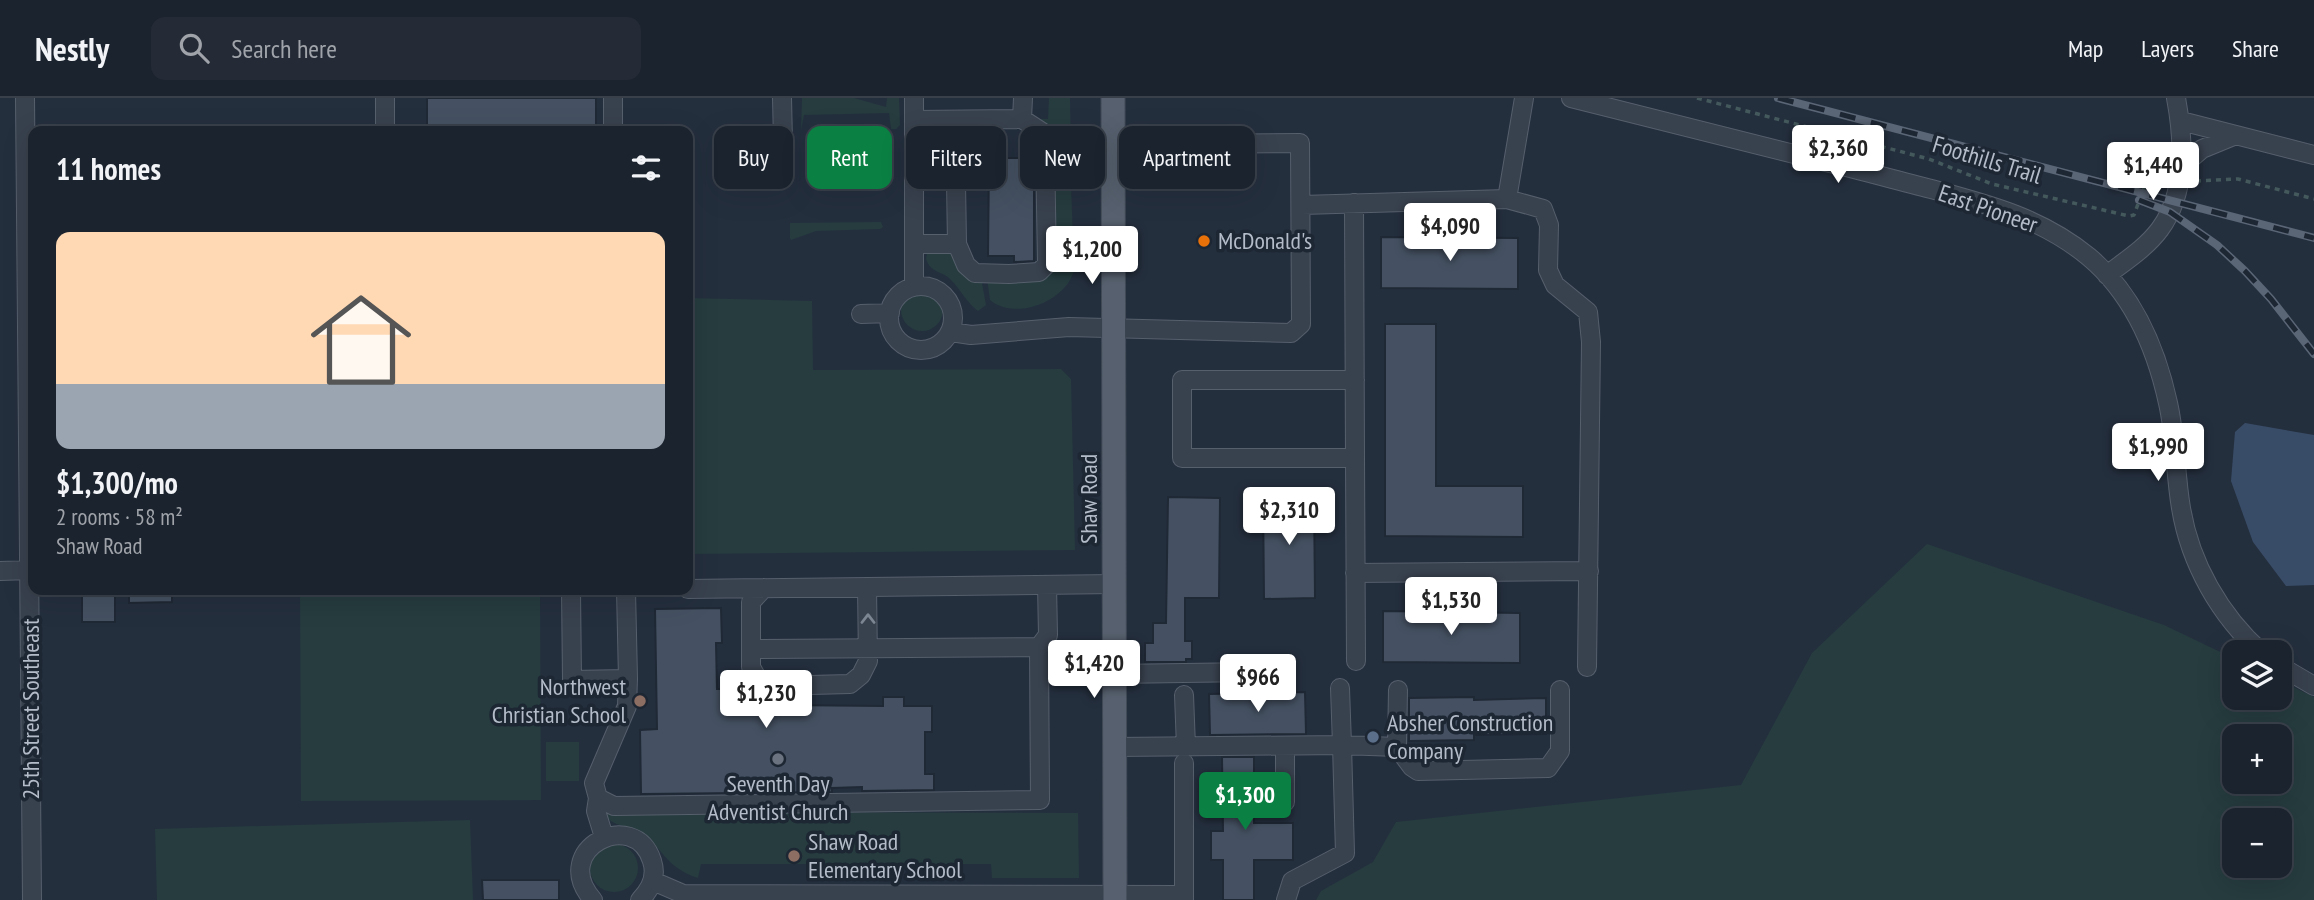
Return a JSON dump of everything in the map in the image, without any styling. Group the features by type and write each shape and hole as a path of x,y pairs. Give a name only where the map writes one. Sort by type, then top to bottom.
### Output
{"main road":[{"name":"Shaw Road","path":"1113,98 1115,897"}],"street":[{"name":"25th Street Southeast","path":"25,98 28,381"},
{"path":"385,98 385,126"},
{"path":"613,98 613,126"},
{"path":"782,98 783,126"},
{"path":"914,98 914,287"},
{"path":"1022,119 1023,98"},
{"path":"1507,199 1524,98"},
{"name":"East Pioneer","path":"1571,98 1973,199 2053,232 2090,258 2107,275 2143,326 2162,375 2186,534 2196,560 2221,607 2250,640"},
{"path":"2176,98 2187,174"},
{"path":"914,120 1022,119 1042,132 1046,154 1047,264 1039,272 975,273 966,265 957,244 955,120"},
{"path":"2181,121 2314,155"},
{"path":"2107,275 2132,257 2160,229 2170,212 2178,186 2202,149 2236,135"},
{"path":"951,332 971,335 1069,327 1114,327 1291,333 1301,324 1300,143 1255,143"},
{"path":"1302,205 1507,199 1543,209 1549,225 1548,270 1555,285 1588,312 1591,342 1587,667"},
{"path":"1354,203 1356,661"},
{"path":"914,244 957,244"},
{"path":"914,287 934,289 949,302 954,322 951,332 922,358 897,340 891,331 890,313 895,299 914,287"},
{"path":"861,314 890,313"},
{"path":"1355,380 1182,380 1182,458 1355,458"},
{"path":"0,570 28,570"},
{"path":"1355,573 1589,570"},
{"path":"693,589 1115,584"},
{"path":"598,798 614,806 1040,800 1039,647 1048,635 1047,585"},
{"path":"764,588 751,602 751,667 757,678 769,686 849,684 861,675 868,661 867,587"},
{"name":"25th Street Southeast","path":"30,595 32,900"},
{"path":"571,595 572,680 628,679"},
{"path":"604,837 596,811 598,798 594,783 627,706 626,595"},
{"path":"751,649 1039,647"},
{"path":"1115,674 1253,673"},
{"path":"2292,673 2314,686"},
{"path":"1286,900 1292,881 1345,853 1340,688"},
{"path":"1398,691 1397,747 1418,771 1548,768 1560,751 1560,691"},
{"path":"653,881 683,894 1184,897 1184,695"},
{"path":"1115,747 1185,755 1284,746 1397,747"},
{"path":"1284,746 1285,802"},
{"path":"593,900 585,891 581,880 583,857 589,847 604,837 621,835 633,838 644,846 651,856 653,881 648,893 640,900"}],"path":[{"name":"Foothills Trail","path":"1697,98 1929,159 1992,184 2129,216 2134,215 2138,208 2149,174 2159,176"},
{"path":"2187,174 2238,179 2314,198"}],"green space":[{"path":"802,98 854,98 886,107 887,98 899,98 900,125 896,129 891,126 889,113 804,115 801,130"},
{"path":"1049,98 1070,98 1071,126 1038,126 1033,119 1048,119"},
{"path":"1048,189 1071,189 1074,271 1069,282 1061,292 1050,299 1025,308 1012,309 990,300 987,278 1040,277"},
{"path":"881,222 883,227 880,229 816,231 791,240 790,238 790,223"},
{"path":"932,250 948,251 981,278 986,305 978,311 948,277 928,264 927,253"},
{"path":"922,289 937,295 943,310 937,325 922,331 907,325 901,310 907,295"},
{"path":"693,298 812,301 813,370 1061,369 1071,379 1075,550 693,554"},
{"path":"1927,544 2164,625 2222,653 2222,710 2292,710 2292,687 2314,697 2314,900 1316,900 1321,891 1373,862 1396,822 1741,785 1812,653"},
{"path":"300,595 540,595 541,800 301,801"},
{"path":"546,742 579,742 579,781 546,781"},
{"path":"608,812 1078,813 1079,878 992,878 991,864 701,864 698,878 672,864 641,833 610,820 606,817"},
{"path":"470,820 473,900 157,900 155,829"},
{"path":"614,844 631,851 638,868 631,885 614,892 597,885 590,868 597,851"}],"water":[{"path":"2245,423 2314,435 2314,585 2286,586 2253,542 2231,481 2235,432"}],"building":[{"path":"427,98 596,98 596,126 427,126"},
{"path":"1006,158 1020,158 1020,189 1034,189 1034,261 1014,262 1014,256 988,256 989,189 1006,189"},
{"path":"1381,237 1518,238 1518,289 1381,288"},
{"path":"1385,324 1436,324 1436,486 1523,486 1523,537 1385,536"},
{"path":"1314,495 1315,598 1264,599 1263,496"},
{"path":"1168,497 1220,498 1219,598 1185,598 1185,641 1192,641 1192,659 1186,659 1186,662 1145,662 1145,643 1153,643 1153,623 1166,623"},
{"path":"82,595 115,595 115,622 82,622"},
{"path":"129,595 172,595 172,602 129,603"},
{"path":"721,608 722,643 716,643 717,689 723,689 723,704 754,704 754,697 784,697 784,705 883,706 883,697 904,697 904,706 932,706 932,732 925,732 925,774 934,774 934,790 862,791 862,787 832,788 832,792 641,794 640,730 657,729 655,609"},
{"path":"1383,611 1520,613 1520,663 1383,662"},
{"path":"1305,692 1306,734 1210,735 1209,694"},
{"path":"1474,697 1474,700 1546,698 1546,734 1474,735 1474,740 1409,741 1409,698"},
{"path":"1222,757 1254,757 1254,823 1293,823 1293,860 1254,860 1254,900 1223,900 1223,860 1211,860 1211,831 1223,831"},
{"path":"482,880 559,880 559,900 483,900"}],"railway":[{"path":"1778,98 2314,238"},
{"path":"2139,200 2170,212 2217,245 2271,299 2314,354"}],"place":[{"name":"McDonald's","path":"1204,241"},
{"name":"Northwest Christian School","path":"640,701"},
{"name":"Absher Construction Company","path":"1373,737"},
{"name":"Seventh Day Adventist Church","path":"778,759"},
{"name":"Shaw Road Elementary School","path":"794,856"}]}
